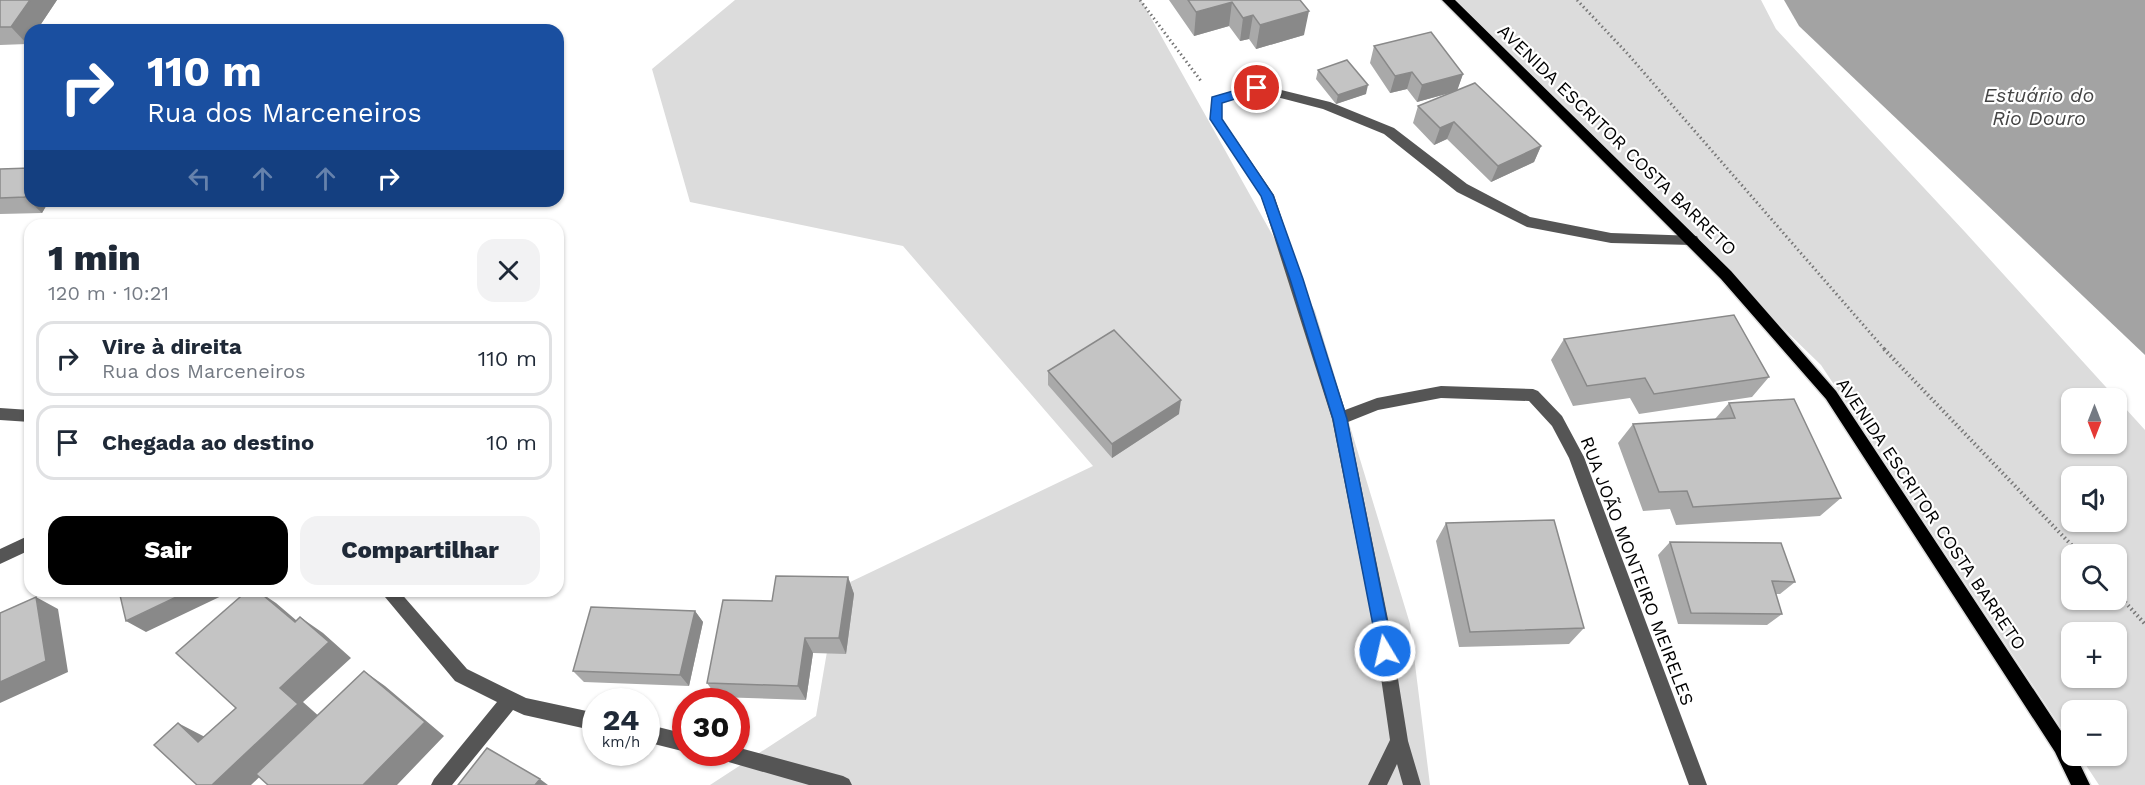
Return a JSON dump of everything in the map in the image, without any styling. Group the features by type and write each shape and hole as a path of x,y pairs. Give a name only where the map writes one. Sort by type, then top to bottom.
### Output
{"main road":[{"name":"AVENIDA ESCRITOR COSTA BARRETO","path":"1448,0 1692,240 1832,395 2061,746 2081,785"}],"street":[{"path":"1412,785 1399,741 1382,629 1340,419 1267,195 1216,119 1216,100 1257,88 1326,105 1389,131 1462,188 1527,222 1611,238 1692,240"},
{"name":"RUA JOÃO MONTEIRO MEIRELES","path":"1340,419 1377,404 1441,392 1533,395 1557,421 1576,457 1698,785"},
{"path":"0,414 24,416"},
{"path":"0,558 24,545"},
{"path":"393,597 461,675 524,706 582,719"},
{"path":"440,785 511,699"},
{"path":"1377,785 1399,741"},
{"path":"750,760 843,785"}],"path":[{"path":"1140,0 1216,100"},
{"path":"1577,0 1626,52 1862,326 2070,544"},
{"path":"2127,604 2145,624"}],"shaded area":[{"path":"735,0 1141,0 1315,311 1410,624 1430,785 710,785 739,766 750,766 750,759 816,716 836,599 823,595 1093,466 903,246 690,202 652,69"},
{"path":"1446,0 1761,0 1776,29 2107,388 2061,388 2061,454 2127,454 2127,410 2145,430 2145,785 2099,785 2087,766 2127,766 2127,700 2061,700 2061,728 1821,365"}],"water":[{"name":"Estuário do Rio Douro","path":"1784,0 2145,0 2145,355 1799,26"}],"building":[{"path":"0,0 30,0 11,27 0,27"},
{"path":"1188,0 1300,0 1309,11 1260,25 1253,15 1243,18 1232,2 1196,12"},
{"path":"1431,32 1463,74 1422,85 1412,72 1395,76 1374,46"},
{"path":"1347,60 1368,85 1338,95 1318,70"},
{"path":"1475,83 1541,146 1498,166 1454,122 1440,128 1418,106"},
{"path":"24,168 24,197 0,198 0,169"},
{"path":"1734,315 1769,377 1654,394 1645,378 1587,386 1564,339"},
{"path":"1114,330 1181,400 1112,444 1048,371"},
{"path":"1794,399 1841,498 1693,507 1687,491 1659,492 1633,424 1735,418 1729,403"},
{"path":"1554,520 1584,628 1470,632 1446,523"},
{"path":"1670,542 1781,543 1795,582 1772,581 1782,614 1691,613"},
{"path":"776,576 848,577 839,638 805,638 798,686 707,683 723,600 772,601"},
{"path":"36,597 46,661 0,682 0,613"},
{"path":"120,597 176,597 126,621"},
{"path":"240,597 265,597 295,622 300,617 329,642 280,688 298,704 212,785 197,785 154,745 178,723 198,742 236,708 176,653"},
{"path":"591,607 695,611 680,675 573,671"},
{"path":"364,671 425,722 363,785 268,785 256,774"},
{"path":"487,748 540,779 535,785 458,785"}],"route":[{"path":"1257,88 1216,100 1216,119 1267,195 1296,279 1340,419 1385,651"}]}
